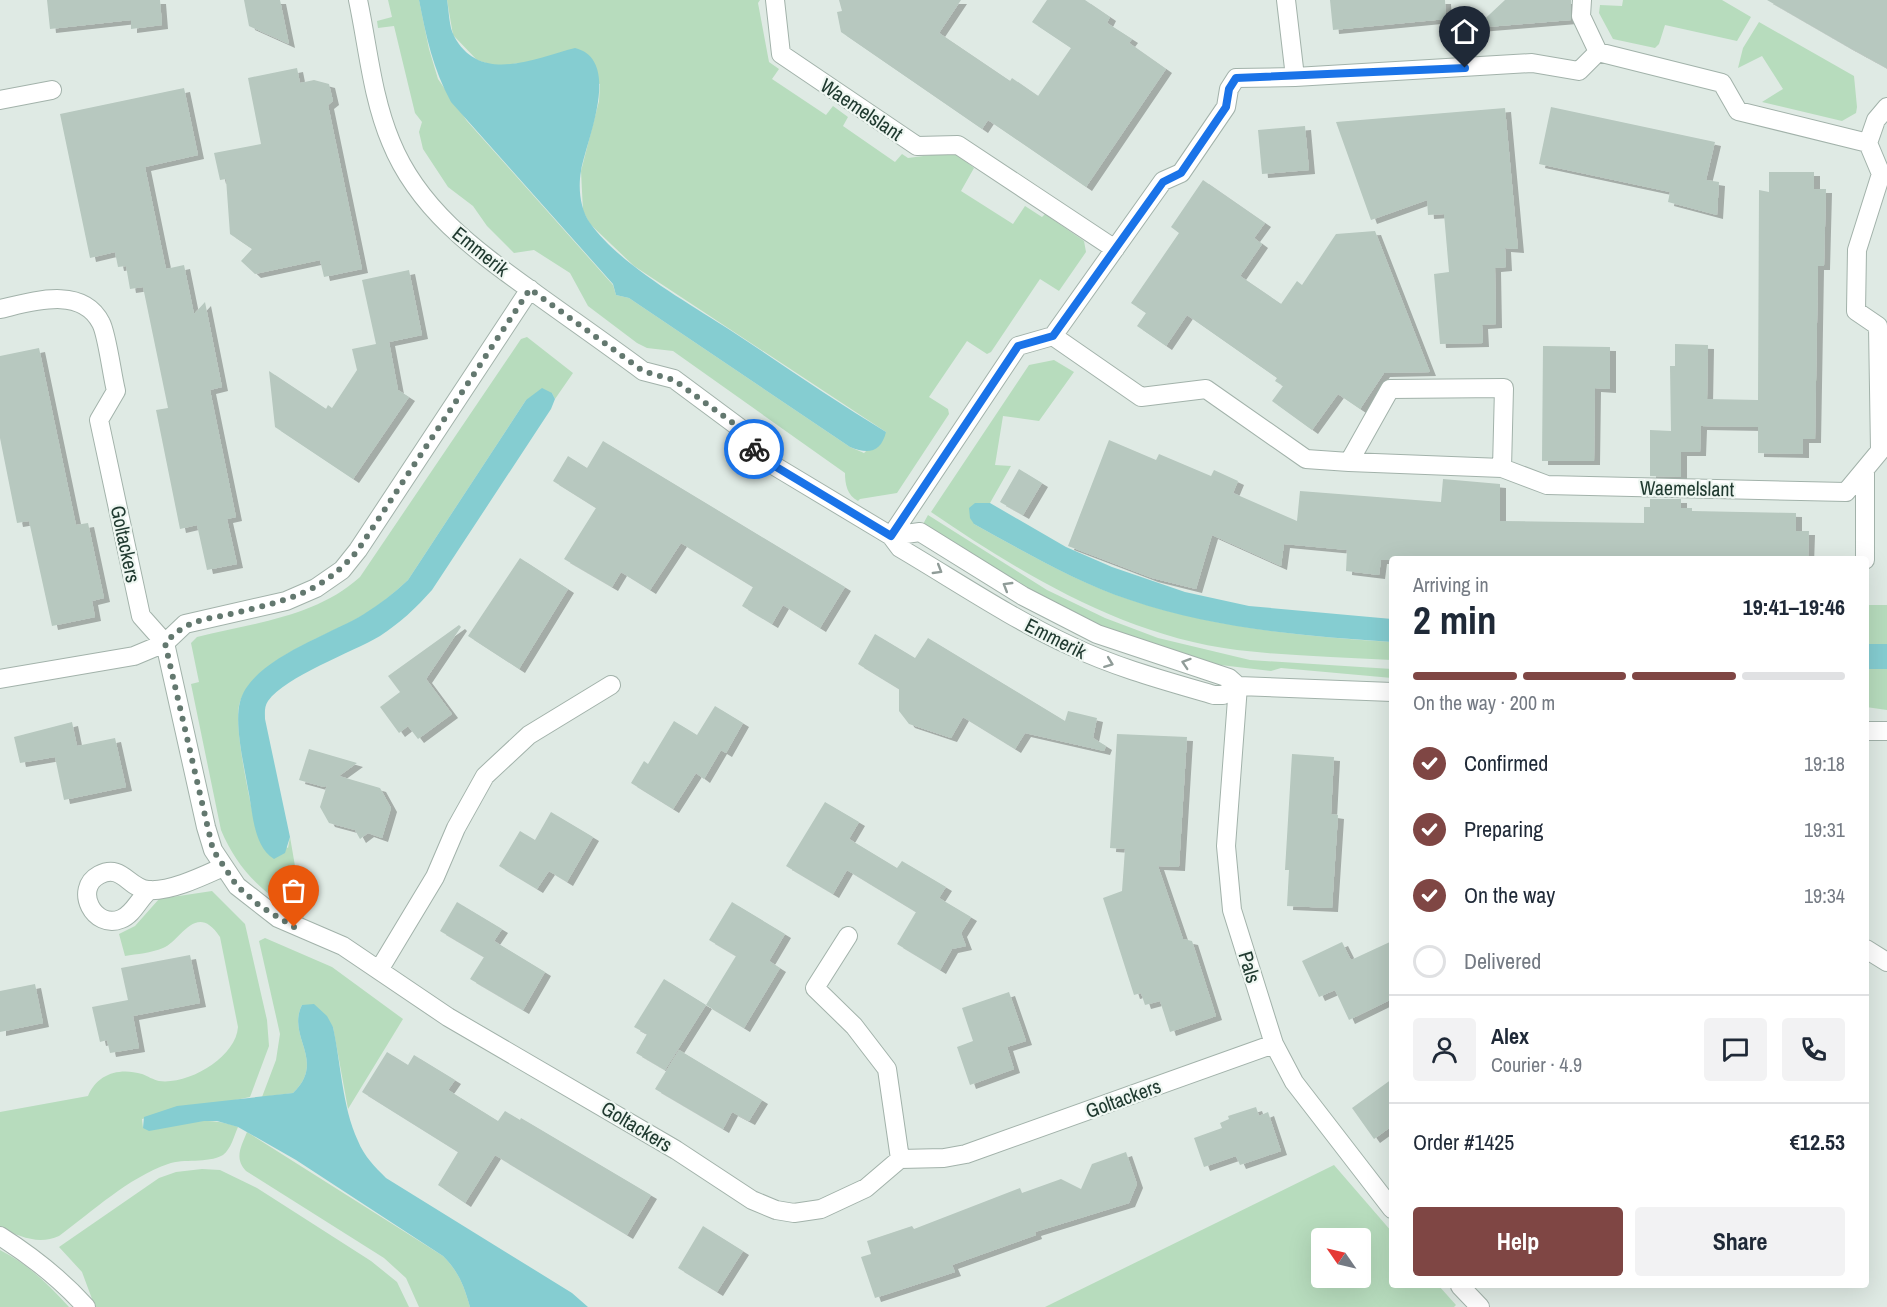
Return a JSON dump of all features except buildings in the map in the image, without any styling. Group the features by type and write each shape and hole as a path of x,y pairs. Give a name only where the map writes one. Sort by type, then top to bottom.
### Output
{"street":[{"name":"Emmerik","path":"358,0 381,112 391,142 423,198 444,222 484,257 643,371 674,380 744,431 758,456 891,536 906,532 920,532 1023,596 1097,634 1229,678 1238,686 1389,692"},
{"name":"Waemelslant","path":"776,0 781,54 917,146 958,145 1115,249"},
{"path":"1286,0 1295,77"},
{"path":"1582,0 1581,16 1598,52"},
{"path":"891,536 1018,346 1053,336 1163,182 1181,173 1226,107 1229,89 1236,78 1295,77 1532,63 1579,71 1598,52"},
{"path":"1598,52 1722,82 1738,111 1868,143 1876,120 1887,107"},
{"path":"0,100 52,90"},
{"name":"Waemelslant","path":"1053,336 1141,397 1206,389 1306,459 1502,468 1547,485 1846,492 1880,451 1878,326 1856,311 1857,250 1881,174 1868,143"},
{"path":"0,679 134,656 165,643 185,624 286,601 316,588 342,570 358,550 530,289"},
{"name":"Goltackers","path":"0,309 42,299 61,298 91,310 102,324 116,391 99,420 141,616 165,643 206,827 213,850 237,886 278,918 343,946 448,1017 676,1150 752,1200 776,1210 794,1213 821,1209 866,1188 900,1160 944,1158 966,1154 1274,1044"},
{"path":"1349,462 1390,389 1504,388 1502,468"},
{"path":"1865,470 1865,556"},
{"path":"379,970 431,885 456,828 485,776 529,735 612,685"},
{"name":"Pals","path":"1238,686 1226,846 1232,910 1274,1044 1294,1082 1389,1205"},
{"path":"1869,731 1887,731"},
{"path":"150,890 193,881 223,867"},
{"path":"848,936 815,988 854,1026 886,1069 900,1160"},
{"path":"1869,951 1887,962"},
{"path":"0,1236 51,1271 86,1307"},
{"path":"1462,1288 1479,1307"}],"green space":[{"path":"388,0 419,0 438,79 467,121 613,285 616,295 629,298 850,447 864,453 886,432 634,266 590,224 583,211 581,171 599,101 600,84 518,63 498,67 477,60 453,35 447,0 760,0 758,3 769,62 779,69 772,79 826,115 833,106 848,117 843,126 895,162 902,154 908,158 954,152 974,168 961,191 1013,224 1025,206 1042,217 1045,214 1084,241 1086,252 1059,291 1040,279 991,352 987,354 967,341 929,397 948,409 949,414 897,493 858,501 847,489 845,473 673,351 647,348 637,343 588,306 570,273 534,250 514,253 487,226 473,206 448,187 423,149 419,132 422,122 415,113 394,26 378,28 377,21 392,17"},
{"path":"1623,0 1722,0 1751,17 1737,41 1665,25 1659,44 1655,48 1613,39 1599,13 1600,5 1622,6"},
{"path":"1759,22 1854,76 1856,113 1842,121 1762,102 1783,89 1762,56 1738,68 1743,48"},
{"path":"527,337 573,373 555,399 552,393 526,400 408,580 365,614 276,661 248,687 240,702 238,727 240,745 256,829 288,848 290,837 304,918 277,901 255,881 236,858 221,830 191,684 199,682 191,643 197,637 304,610 343,590 360,577 521,339"},
{"path":"1054,360 1074,372 1039,421 1003,416 995,465 1011,466 990,503 975,503 974,524 1071,575 1131,600 1195,618 1227,624 1325,637 1389,642 1389,660 1237,650 1195,643 1154,631 1115,617 1038,579 1001,558 931,512 1029,365"},
{"path":"928,515 1047,590 1105,618 1158,638 1250,660 1389,669 1389,678 1281,668 1271,671 1212,664 1116,633 1036,595 922,526"},
{"path":"1869,605 1887,605 1887,644 1869,644"},
{"path":"1869,669 1887,669 1887,710 1869,707"},
{"path":"212,891 245,924 267,1020 269,1046 250,1097 142,1119 143,1128 203,1121 227,1123 238,1127 228,1149 217,1158 174,1162 153,1170 125,1186 52,1239 30,1239 0,1227 0,1112 88,1096 97,1082 117,1072 133,1072 159,1081 184,1078 209,1067 229,1049 238,1027 220,937 211,927 203,922 196,923 189,926 163,948 125,956 119,934 135,926 159,899"},
{"path":"265,938 332,967 403,1019 348,1109 333,1027 302,1005 298,1017 299,1028 307,1059 302,1081 293,1093 262,1097 276,1060 280,1034 259,941"},
{"path":"247,1132 443,1256 460,1280 470,1307 419,1307 406,1278 384,1258 246,1171 239,1157"},
{"path":"1334,1165 1389,1229 1389,1288 1441,1288 1456,1305 1454,1307 1045,1307"},
{"path":"202,1169 220,1170 257,1188 371,1261 397,1282 409,1307 95,1307 82,1272 59,1247 159,1178 176,1172"},
{"path":"0,1250 37,1275 69,1307 0,1307"}],"water":[{"path":"419,0 447,0 454,36 465,51 478,60 493,64 526,62 575,48 589,56 597,68 599,84 598,103 581,171 580,184 582,205 590,223 618,254 655,282 886,432 881,444 868,451 850,447 629,298 616,295 613,284 451,102 435,65"},
{"path":"542,388 552,393 555,399 551,409 432,590 408,615 380,636 304,674 277,692 268,701 265,708 265,719 290,837 285,853 274,859 267,853 258,837 242,757 238,711 247,687 259,673 275,661 364,614 408,580 526,400"},
{"path":"975,503 990,503 1066,547 1112,567 1185,592 1249,606 1389,619 1389,642 1260,630 1194,618 1130,600 1070,575 974,524 970,518 969,508"},
{"path":"1869,644 1887,644 1887,669 1869,669"},
{"path":"314,1004 327,1016 333,1027 348,1114 360,1146 374,1165 386,1178 572,1293 588,1307 470,1307 460,1280 443,1256 296,1160 238,1127 217,1121 204,1121 149,1131 143,1128 144,1117 177,1106 293,1093 302,1081 307,1059 298,1017 302,1005"}],"way so far":[{"path":"294,927 260,906 237,886 213,850 165,643 175,632 185,624 286,601 316,588 342,570 358,550 530,289 643,371 674,380 744,431 754,449"}],"route":[{"path":"754,449 758,456 891,536 1018,346 1053,336 1163,182 1181,173 1226,107 1229,89 1236,78 1465,68"}]}
